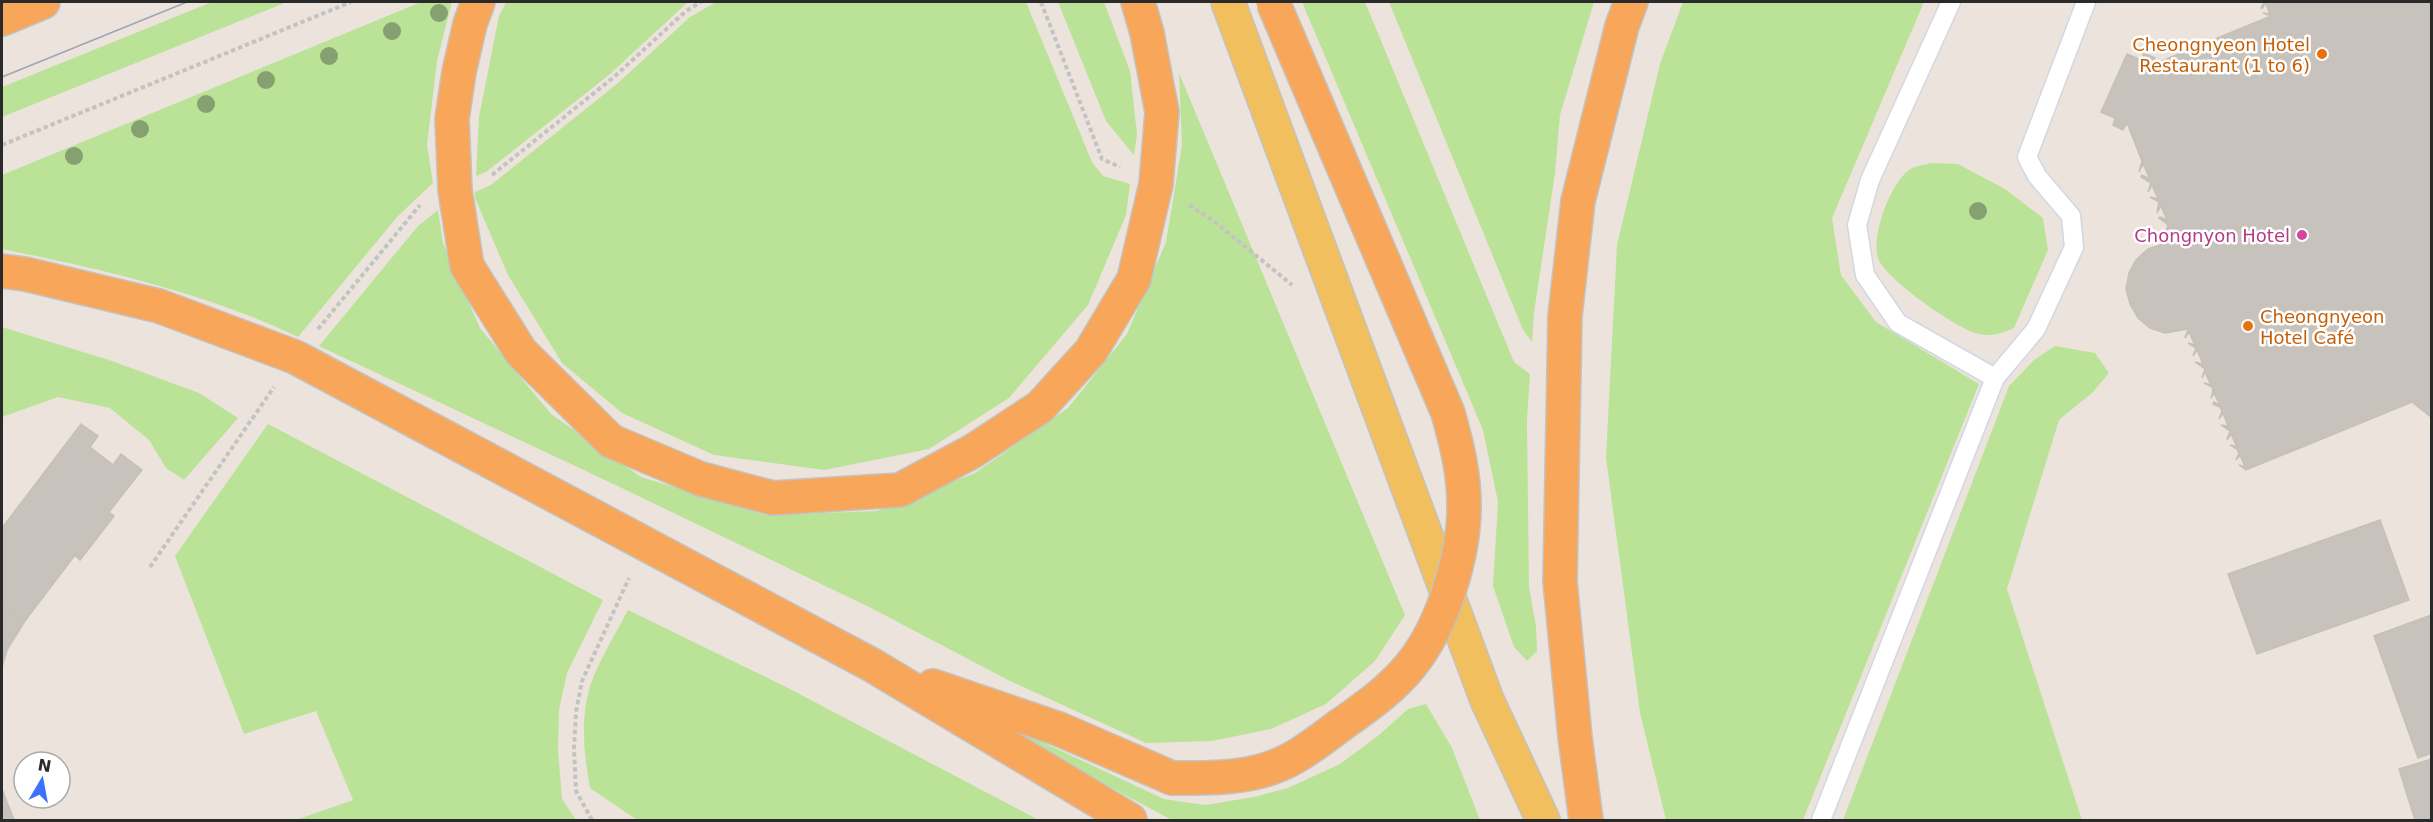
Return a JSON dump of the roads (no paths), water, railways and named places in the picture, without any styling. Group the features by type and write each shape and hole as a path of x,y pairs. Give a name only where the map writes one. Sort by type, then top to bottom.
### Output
{"highway":[{"path":"2,19 43,2"},
{"path":"478,2 470,24 459,72 452,119 454,189 467,266 522,352 611,441 701,479 773,498 900,490 973,451 1040,407 1091,351 1134,279 1156,184 1162,112 1147,33 1138,2"},
{"path":"872,665 1059,729 1172,778 1226,777 1276,766 1310,747 1373,702 1412,665 1440,619 1458,553 1464,503 1459,451 1448,413 1273,2"},
{"path":"1586,820 1575,736 1560,581 1565,316 1578,201 1630,2"},
{"path":"2,271 25,274 159,306 295,357 872,665 1130,820"}],"main road":[{"path":"1228,2 1487,700 1543,820"}],"lane":[{"path":"1951,2 1869,180 1857,225 1865,275 1898,323 1995,378"},
{"path":"1821,820 1995,378 2036,329 2074,247 2071,216 2037,176 2027,157 2086,2"}],"tram line":[{"path":"2,77 187,2"}],"place":[{"name":"Cheongnyeon Hotel Restaurant (1 to 6)","path":"2322,54"},
{"name":"Chongnyon Hotel","path":"2302,235"},
{"name":"Cheongnyeon Hotel Café","path":"2248,326"}]}
